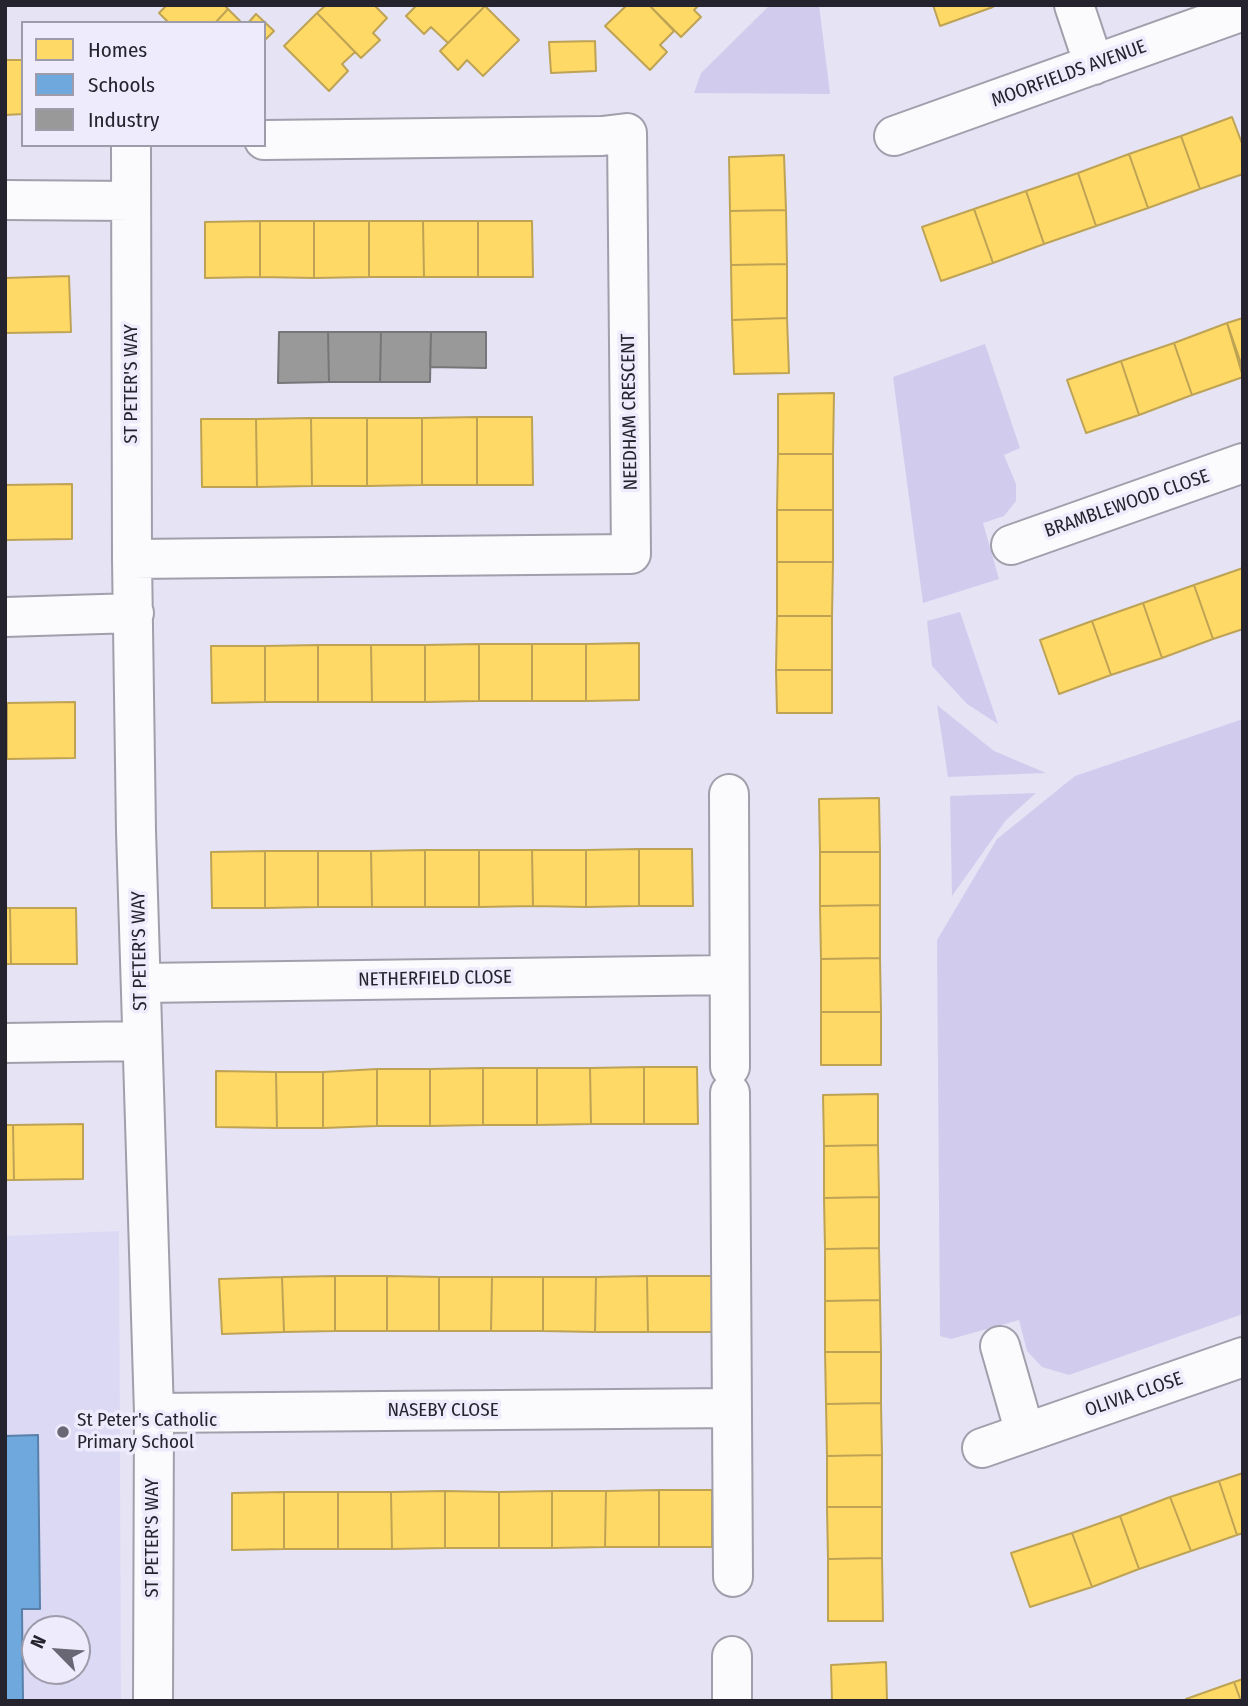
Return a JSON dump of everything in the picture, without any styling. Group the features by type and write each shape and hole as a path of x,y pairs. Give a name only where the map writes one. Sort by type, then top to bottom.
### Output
{"street":[{"path":"1074,5 1094,65"},
{"name":"MOORFIELDS AVENUE","path":"894,136 1243,11"},
{"name":"NEEDHAM CRESCENT","path":"132,559 631,554 627,133 602,136 266,140"},
{"path":"5,200 131,201 131,147"},
{"name":"ST PETER'S WAY","path":"131,201 132,559 153,1413 153,1701"},
{"name":"BRAMBLEWOOD CLOSE","path":"1011,545 1243,463"},
{"path":"5,617 134,613"},
{"path":"729,794 733,1577"},
{"name":"NETHERFIELD CLOSE","path":"141,983 729,975"},
{"path":"5,1043 142,1041"},
{"path":"1000,1346 1025,1433"},
{"name":"OLIVIA CLOSE","path":"982,1448 1243,1357"},
{"name":"NASEBY CLOSE","path":"153,1413 732,1408"},
{"path":"732,1656 732,1701"}],"shaded area":[{"path":"770,5 819,5 830,94 694,93 701,73"},
{"path":"985,344 1020,448 1004,455 1016,484 1016,501 1004,516 983,523 999,579 923,603 893,377"},
{"path":"960,612 998,724 967,704 932,666 927,621"},
{"path":"937,705 994,751 1046,773 948,777"},
{"path":"1243,719 1243,1314 1069,1375 1042,1367 1027,1351 1019,1320 951,1339 940,1336 937,940 997,839 1075,776"},
{"path":"1036,793 1006,820 952,896 950,796"},
{"name":"St Peter's Catholic Primary School","path":"119,1231 121,1701 5,1701 5,1236"}],"building: Homes":[{"path":"167,5 224,5 228,9 217,21 167,21 159,13"},
{"path":"326,5 374,5 387,18 373,33 380,40 361,58 317,13"},
{"path":"417,5 485,6 448,43 431,27 424,34 406,16"},
{"path":"627,5 649,5 674,31 660,45 667,52 650,70 605,26"},
{"path":"649,5 699,5 694,10 701,17 681,37"},
{"path":"933,5 993,5 993,7 940,26"},
{"path":"485,6 519,40 483,76 467,60 458,70 440,51"},
{"path":"228,9 240,21 217,21"},
{"path":"317,13 355,52 342,64 348,71 329,91 284,46"},
{"path":"256,14 263,21 250,21"},
{"path":"266,23 274,31 266,39"},
{"path":"595,41 596,71 551,73 549,42"},
{"path":"5,60 21,60 21,114 5,115"},
{"path":"1232,117 1243,146 1243,174 1200,189 1181,136"},
{"path":"1181,136 1200,189 1148,208 1129,154"},
{"path":"1129,154 1148,208 1096,226 1078,173"},
{"path":"784,155 786,210 730,211 729,157"},
{"path":"1078,173 1096,226 1044,244 1026,191"},
{"path":"1026,191 1044,244 993,263 974,209"},
{"path":"974,209 993,263 941,281 922,227"},
{"path":"786,210 787,264 731,265 730,211"},
{"path":"260,221 314,221 314,278 260,277"},
{"path":"260,221 260,277 205,278 205,222"},
{"path":"314,221 369,221 369,277 314,278"},
{"path":"369,221 423,221 424,277 369,277"},
{"path":"423,221 478,221 478,277 424,277"},
{"path":"478,221 532,221 533,277 478,277"},
{"path":"787,264 787,318 732,320 731,265"},
{"path":"69,276 71,332 5,333 5,278"},
{"path":"787,318 789,373 734,374 732,320"},
{"path":"1243,318 1243,369 1227,323"},
{"path":"1227,323 1243,377 1192,395 1174,343"},
{"path":"1174,343 1192,395 1139,415 1121,361"},
{"path":"1121,361 1139,415 1086,433 1067,380"},
{"path":"834,393 833,454 778,454 778,394"},
{"path":"477,417 532,417 533,485 477,485"},
{"path":"477,417 477,485 422,485 422,418"},
{"path":"311,418 367,418 367,486 312,486"},
{"path":"311,418 312,486 257,487 256,419"},
{"path":"367,418 422,418 422,485 367,486"},
{"path":"201,419 256,419 257,487 202,487"},
{"path":"778,454 833,454 833,510 777,510"},
{"path":"72,484 72,539 6,540 5,485"},
{"path":"777,510 833,510 833,562 777,562"},
{"path":"777,562 833,562 832,616 777,616"},
{"path":"1243,568 1243,629 1213,639 1194,585"},
{"path":"1194,585 1213,639 1162,658 1143,603"},
{"path":"1143,603 1162,658 1111,675 1092,621"},
{"path":"777,616 832,616 832,670 776,670"},
{"path":"1092,621 1111,675 1059,694 1040,640"},
{"path":"639,643 639,700 586,701 586,644"},
{"path":"479,644 532,644 532,701 479,701"},
{"path":"479,644 479,701 425,702 425,645"},
{"path":"532,644 586,644 586,701 532,701"},
{"path":"318,645 371,645 372,702 318,702"},
{"path":"318,645 318,702 265,702 265,646"},
{"path":"371,645 425,645 425,702 372,702"},
{"path":"211,646 265,646 265,702 212,703"},
{"path":"776,670 832,670 832,713 777,713"},
{"path":"75,702 75,758 7,759 7,703"},
{"path":"7,703 7,759 5,759"},
{"path":"879,798 880,852 820,852 819,799"},
{"path":"639,849 692,849 693,906 639,906"},
{"path":"639,849 639,906 586,907 586,850"},
{"path":"425,850 479,850 479,907 425,907"},
{"path":"425,850 425,907 372,907 371,851"},
{"path":"479,850 532,850 533,906 479,907"},
{"path":"532,850 586,850 586,907 533,906"},
{"path":"265,851 318,851 318,907 265,908"},
{"path":"265,851 265,908 212,908 211,852"},
{"path":"318,851 371,851 372,907 318,907"},
{"path":"820,852 880,852 880,905 820,906"},
{"path":"880,905 880,958 821,959 820,906"},
{"path":"5,908 10,908 11,964 5,964"},
{"path":"10,908 76,908 77,964 11,964"},
{"path":"880,958 881,1012 821,1012 821,959"},
{"path":"821,1012 881,1012 881,1065 821,1065"},
{"path":"644,1067 697,1067 698,1124 644,1124"},
{"path":"644,1067 644,1124 591,1124 590,1068"},
{"path":"483,1068 483,1125 430,1126 430,1069"},
{"path":"483,1068 537,1068 537,1125 483,1125"},
{"path":"537,1068 590,1068 591,1124 537,1125"},
{"path":"377,1069 430,1069 430,1126 377,1126"},
{"path":"377,1069 377,1126 323,1128 323,1072"},
{"path":"216,1071 276,1072 277,1128 216,1127"},
{"path":"276,1072 323,1072 323,1128 277,1128"},
{"path":"878,1094 878,1145 824,1146 823,1095"},
{"path":"83,1124 83,1179 14,1180 13,1125"},
{"path":"5,1125 13,1125 14,1180 5,1180"},
{"path":"878,1145 879,1197 824,1198 824,1146"},
{"path":"879,1197 879,1248 825,1249 824,1198"},
{"path":"879,1248 880,1300 825,1301 825,1249"},
{"path":"335,1276 335,1331 284,1332 282,1277"},
{"path":"335,1276 387,1276 387,1331 335,1331"},
{"path":"387,1276 439,1277 439,1331 387,1331"},
{"path":"647,1276 648,1332 595,1332 596,1277"},
{"path":"647,1276 712,1276 712,1332 648,1332"},
{"path":"282,1277 284,1332 222,1334 219,1279"},
{"path":"439,1277 492,1277 491,1331 439,1331"},
{"path":"492,1277 543,1277 543,1331 491,1331"},
{"path":"543,1277 596,1277 595,1332 543,1331"},
{"path":"880,1300 881,1352 825,1352 825,1301"},
{"path":"825,1352 881,1352 881,1403 826,1404"},
{"path":"881,1403 882,1455 827,1456 826,1404"},
{"path":"882,1455 882,1507 827,1507 827,1456"},
{"path":"1243,1473 1243,1533 1237,1535 1219,1481"},
{"path":"1219,1481 1237,1535 1191,1551 1170,1497"},
{"path":"659,1490 712,1490 712,1547 659,1547"},
{"path":"659,1490 659,1547 605,1547 606,1491"},
{"path":"445,1491 445,1548 392,1549 391,1492"},
{"path":"445,1491 499,1492 499,1548 445,1548"},
{"path":"552,1491 606,1491 605,1547 552,1548"},
{"path":"552,1491 552,1548 499,1548 499,1492"},
{"path":"284,1492 284,1549 232,1550 232,1493"},
{"path":"284,1492 338,1492 338,1549 284,1549"},
{"path":"338,1492 391,1492 392,1549 338,1549"},
{"path":"1170,1497 1191,1551 1139,1569 1120,1516"},
{"path":"827,1507 882,1507 882,1558 828,1559"},
{"path":"1120,1516 1139,1569 1092,1587 1072,1533"},
{"path":"1072,1533 1092,1587 1030,1607 1011,1553"},
{"path":"882,1558 883,1621 828,1621 828,1559"},
{"path":"886,1662 887,1701 832,1701 831,1665"},
{"path":"1243,1679 1243,1701 1241,1701 1234,1682"},
{"path":"1234,1682 1241,1701 1186,1701 1186,1699"},
{"path":"705,1700 705,1701 651,1701"}],"building: Schools":[{"path":"38,1435 40,1609 22,1609 23,1701 5,1701 5,1436"}],"building: Industry":[{"path":"279,332 328,332 329,382 278,383"},
{"path":"328,332 381,332 380,382 329,382"},
{"path":"381,332 431,332 430,382 380,382"},
{"path":"431,332 486,332 486,368 430,367"}],"place":[{"name":"St Peter's Catholic Primary School","path":"63,1432"}]}
